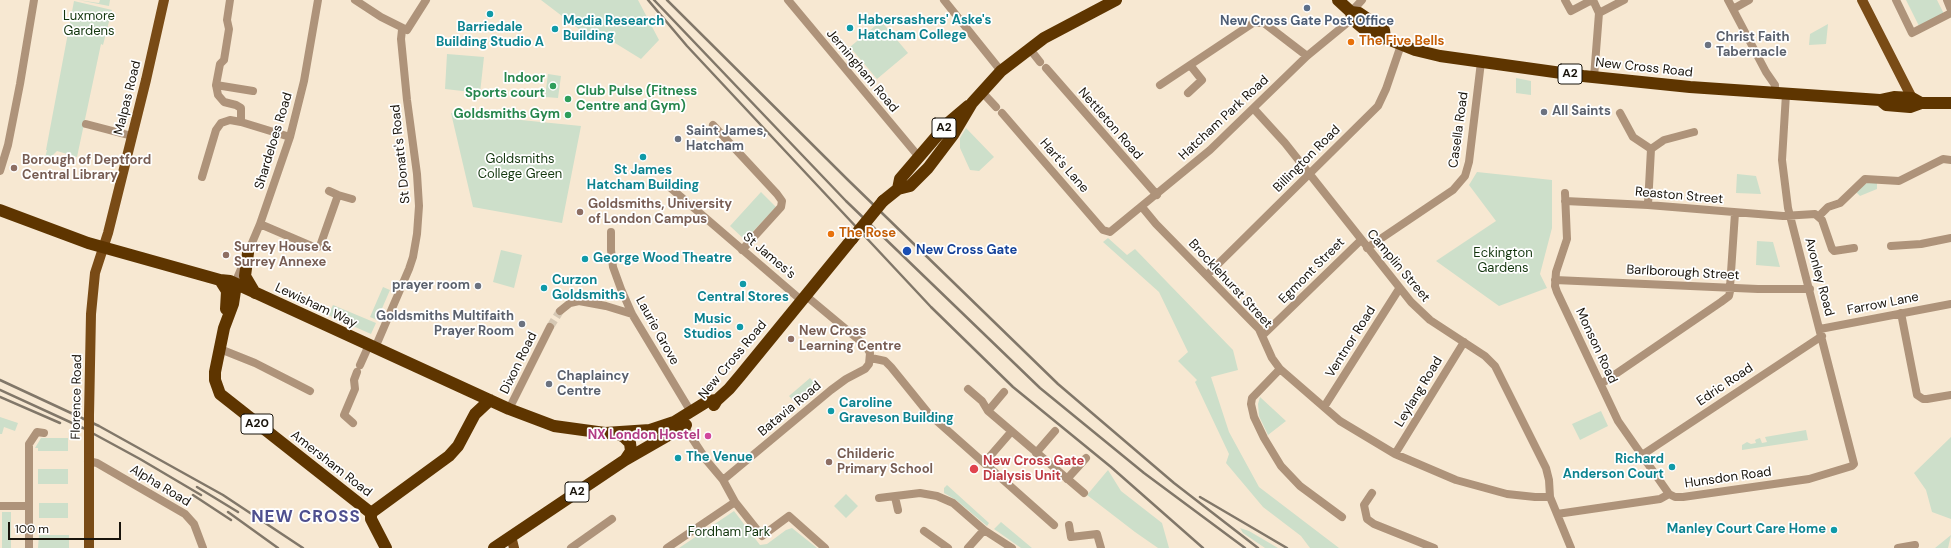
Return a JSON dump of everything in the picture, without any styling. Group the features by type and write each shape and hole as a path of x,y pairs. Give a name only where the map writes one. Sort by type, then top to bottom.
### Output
{"highway":[{"name":"New Cross Road","path":"898,189 900,179 919,157 956,115 972,103 1001,71 1029,48 1066,26 1116,0"},
{"name":"New Cross Road","path":"1338,0 1377,40 1385,38 1401,45 1440,56 1594,77 1780,94 1880,100 1886,105 1910,107 1916,100 1951,104"},
{"name":"New Cross Road","path":"498,547 513,542 625,460 710,410 717,400 737,380 803,297 884,202 898,189 910,186 936,160 972,103"},
{"name":"Lewisham Way","path":"0,210 65,236 220,280 226,280 509,410 539,421 569,429 617,434 658,428 674,422 708,401 717,400"},
{"path":"248,253 245,276 256,293"},
{"path":"220,280 227,291 228,297 224,328"},
{"name":"Amersham Road","path":"236,284 233,304 224,328 214,380 220,394 371,513 371,519 386,548"},
{"path":"371,513 449,456 458,446 475,414 490,400"},
{"path":"617,434 624,436 630,443 631,451 625,460"}],"main road":[{"name":"Malpas Road","path":"102,247 108,233 151,61 164,0"},
{"path":"1862,0 1916,100"},
{"name":"Florence Road","path":"89,548 88,449 93,285 102,247"}],"street":[{"path":"0,171 8,145 34,0"},
{"path":"230,0 227,20 229,29 224,60 220,64 216,85 218,96 224,102 241,108 241,122"},
{"name":"Shardeloes Road","path":"236,284 260,224 290,137 304,81 318,0"},
{"path":"355,0 402,30 409,29 426,0"},
{"name":"Jerningham Road","path":"788,0 919,157"},
{"path":"944,0 1001,71"},
{"name":"Hatcham Park Road","path":"1110,232 1142,208 1210,150 1254,109 1306,56 1352,16 1362,0"},
{"path":"1565,0 1571,11 1593,0 1599,13 1594,77"},
{"path":"1599,13 1624,0"},
{"path":"1728,0 1766,72 1780,94"},
{"path":"1733,9 1749,0"},
{"path":"1896,0 1912,33 1951,13"},
{"path":"1946,0 1951,10"},
{"path":"1160,85 1253,23 1264,23 1306,56"},
{"name":"St Donatt's Road","path":"353,422 344,415 355,389 354,380 358,368 372,347 409,269 413,257 416,234 419,206 417,174 406,100 401,39 402,30"},
{"name":"Billington Road","path":"1207,275 1378,106 1386,89 1401,45"},
{"path":"1029,48 1040,62"},
{"name":"Casella Road","path":"1367,248 1453,190 1465,176 1469,162 1481,62"},
{"path":"1188,93 1202,80 1190,65"},
{"name":"Nettleton Road","path":"1046,68 1157,195"},
{"path":"216,85 253,91"},
{"name":"Hart's Lane","path":"982,92 1103,230 1110,232"},
{"name":"Avonley Road","path":"1780,94 1783,180 1790,216 1854,464"},
{"name":"Camplin Street","path":"1254,109 1282,138 1399,290 1430,320 1485,356 1495,366 1546,468 1549,480 1550,497 1571,548"},
{"path":"1620,113 1633,137 1651,149"},
{"path":"202,177 216,130 221,123 230,120 241,122 290,137"},
{"path":"86,124 132,136"},
{"path":"713,125 778,194 782,201 781,207 742,250"},
{"path":"1651,149 1664,140 1694,132"},
{"path":"1648,205 1651,149"},
{"path":"1854,248 1834,251 1832,249 1819,216 1828,206 1840,203 1865,179 1899,181 1943,159 1951,160"},
{"name":"St James's","path":"666,184 742,250 865,345 871,358"},
{"path":"329,191 352,199"},
{"path":"260,224 316,248 320,246 338,195"},
{"name":"Reaston Street","path":"1555,280 1567,239 1565,197 1735,213 1790,216 1815,214 1819,216"},
{"name":"Brocklehurst Street","path":"1142,208 1263,335 1272,358 1280,369 1324,407 1357,432 1395,454 1456,480 1507,494 1550,497"},
{"path":"1601,384 1727,298 1730,287 1735,213"},
{"name":"Laurie Grove","path":"611,232 613,267 632,314 692,412"},
{"path":"1891,246 1921,244 1951,238"},
{"name":"Egmont Street","path":"1263,335 1361,240"},
{"name":"Barlborough Street","path":"1555,280 1758,289 1810,289"},
{"name":"Monson Road","path":"1555,280 1557,292 1618,421 1670,494"},
{"name":"Ventnor Road","path":"1324,407 1399,290"},
{"path":"560,311 570,303 580,301 606,306 632,314"},
{"name":"Farrow Lane","path":"1821,333 1901,313 1951,304"},
{"path":"1901,313 1917,395 1923,399 1951,395"},
{"name":"Dixon Road","path":"509,410 550,327"},
{"name":"Edric Road","path":"1642,455 1817,338 1821,333"},
{"name":"Leylang Road","path":"1395,454 1464,342"},
{"path":"220,349 256,363 310,391"},
{"path":"871,358 885,362 891,367 929,414 985,462 1054,525"},
{"name":"Batavia Road","path":"723,480 831,390 846,379 865,369 871,358"},
{"path":"1280,369 1252,398 1251,404 1254,417 1264,438 1281,466 1300,486 1342,517"},
{"path":"968,389 982,401 988,411 1011,432 1084,493"},
{"path":"988,411 1004,392"},
{"path":"684,426 707,461 723,480 736,502 762,536 789,516 825,548"},
{"path":"1036,453 1055,431"},
{"path":"29,548 29,444 37,432 44,433"},
{"path":"985,462 1011,432"},
{"path":"1067,479 1086,458"},
{"name":"Alpha Road","path":"88,461 98,463 185,514 194,524 203,548"},
{"name":"Hunsdon Road","path":"1557,514 1660,498 1670,494 1675,497 1683,497 1810,479 1854,464"},
{"path":"879,498 920,493 937,496 953,503 984,530 1012,548"},
{"path":"1372,493 1364,505 1367,519 1374,524 1421,546 1434,548"},
{"path":"895,497 898,510"},
{"path":"667,548 736,502"},
{"path":"0,506 29,506"},
{"path":"571,548 612,520"},
{"path":"1068,525 1071,537 1097,534 1101,548"},
{"path":"968,548 984,530"},
{"path":"924,531 948,548"},
{"path":"1898,548 1915,546"}],"green space":[{"path":"78,0 99,3 100,0 110,0 109,6"},
{"path":"541,0 638,0 659,40 641,59 602,35 579,29"},
{"path":"1906,0 1937,0 1944,14 1919,26"},
{"name":"Luxmore Gardens","path":"74,1 112,10 103,45 101,44 77,157 57,151 49,159 45,158 46,150"},
{"path":"881,21 908,53 877,79 850,47"},
{"path":"1828,24 1826,44 1809,45 1810,34"},
{"path":"447,54 484,57 480,93 445,89"},
{"name":"Indoor Sports court","path":"548,74 561,76 558,98 545,97"},
{"path":"1516,78 1531,81 1531,95 1516,93"},
{"name":"Goldsmiths College Green","path":"451,113 581,126 562,223 473,207"},
{"path":"966,128 994,157 979,171 970,170 960,148 960,138"},
{"name":"Eckington Gardens","path":"1477,172 1552,180 1552,228 1540,274 1547,288 1499,306 1436,261 1496,221 1469,185"},
{"path":"1737,174 1756,176 1761,194 1736,193"},
{"path":"1868,182 1877,183 1877,189 1860,196 1856,192"},
{"path":"761,192 776,207 745,240 730,226"},
{"path":"1108,238 1127,255 1135,249 1233,350 1238,370 1211,377 1229,432 1259,487 1339,548 1310,548 1301,536 1263,507 1226,463 1229,454 1195,382 1197,380 1178,361 1188,352 1159,292 1103,242"},
{"path":"1757,241 1773,242 1780,267 1756,265"},
{"path":"501,250 522,255 514,288 493,282"},
{"path":"383,287 390,290 377,320 370,317"},
{"path":"333,305 376,323 371,334 328,315"},
{"path":"810,378 821,389 799,407 789,396"},
{"path":"1260,397 1286,421 1268,435 1259,416 1258,404"},
{"path":"1601,411 1608,426 1580,440 1572,424"},
{"path":"0,417 18,423 15,431 4,427 2,434 0,434"},
{"path":"1806,430 1808,440 1742,450 1742,445 1747,442 1751,444 1756,443 1755,440 1760,438 1762,443 1767,442 1765,437"},
{"path":"1951,437 1951,519 1932,512 1926,490 1914,473"},
{"path":"41,438 68,438 68,451 38,451 38,448 35,448"},
{"path":"38,469 68,469 68,484 38,484"},
{"path":"1108,470 1121,491 1162,523 1169,548 1158,548 1087,495"},
{"path":"947,485 989,523 987,526 956,500 944,493 944,488"},
{"path":"846,494 858,506 846,518 834,506"},
{"path":"39,503 68,503 68,518 39,518"},
{"name":"Fordham Park","path":"734,511 760,545 767,544 786,530 792,528 817,548 679,548"},
{"path":"2,512 11,512 11,548 2,548"},
{"path":"1001,522 1032,548 1021,548 994,529"},
{"path":"1240,528 1249,531 1278,548 1265,548 1243,533"},
{"path":"39,535 69,535 69,548 38,548"},
{"path":"1951,535 1948,548 1935,548"}],"tunnel":[{"path":"550,327 560,311"}],"railway":[{"path":"648,0 687,46 931,307 1013,387 1111,467 1203,548"},
{"path":"654,0 846,201 1040,388 1144,473 1245,548"},
{"path":"667,0 847,179 1058,384 1174,483 1258,548"},
{"path":"0,380 99,426 223,495 303,548"},
{"path":"0,390 83,428 201,495"},
{"path":"0,397 60,423"},
{"path":"197,487 238,512"},
{"path":"193,495 231,520"},
{"path":"1200,497 1287,548"},
{"path":"228,512 278,548"}],"place":[{"name":"New Cross Gate Post Office","path":"1307,8"},
{"name":"Barriedale Building Studio A","path":"490,14"},
{"name":"Habersashers' Aske's Hatcham College","path":"850,28"},
{"name":"Media Research Building","path":"555,29"},
{"name":"The Five Bells","path":"1351,42"},
{"name":"Christ Faith Tabernacle","path":"1708,45"},
{"name":"Indoor Sports court","path":"553,86"},
{"name":"Club Pulse (Fitness Centre and Gym)","path":"568,99"},
{"name":"All Saints","path":"1544,112"},
{"name":"Goldsmiths Gym","path":"568,115"},
{"name":"Saint James, Hatcham","path":"678,139"},
{"name":"St James Hatcham Building","path":"643,157"},
{"name":"Borough of Deptford Central Library","path":"14,168"},
{"name":"Goldsmiths, University of London Campus","path":"580,212"},
{"name":"The Rose","path":"831,234"},
{"name":"New Cross Gate","path":"907,251"},
{"name":"Surrey House & Surrey Annexe","path":"226,255"},
{"name":"George Wood Theatre","path":"585,259"},
{"name":"Central Stores","path":"743,284"},
{"name":"prayer room","path":"478,286"},
{"name":"Curzon Goldsmiths","path":"544,288"},
{"name":"Goldsmiths Multifaith Prayer Room","path":"522,324"},
{"name":"Music Studios","path":"740,327"},
{"name":"New Cross Learning Centre","path":"791,339"},
{"name":"Chaplaincy Centre","path":"549,384"},
{"name":"Caroline Graveson Building","path":"831,411"},
{"name":"NX London Hostel","path":"708,436"},
{"name":"The Venue","path":"678,458"},
{"name":"Childeric Primary School","path":"829,462"},
{"name":"Richard Anderson Court","path":"1672,467"},
{"name":"New Cross Gate Dialysis Unit","path":"974,469"},
{"name":"Manley Court Care Home","path":"1834,530"}],"district":[{"name":"NEW CROSS","path":"306,518"}]}
